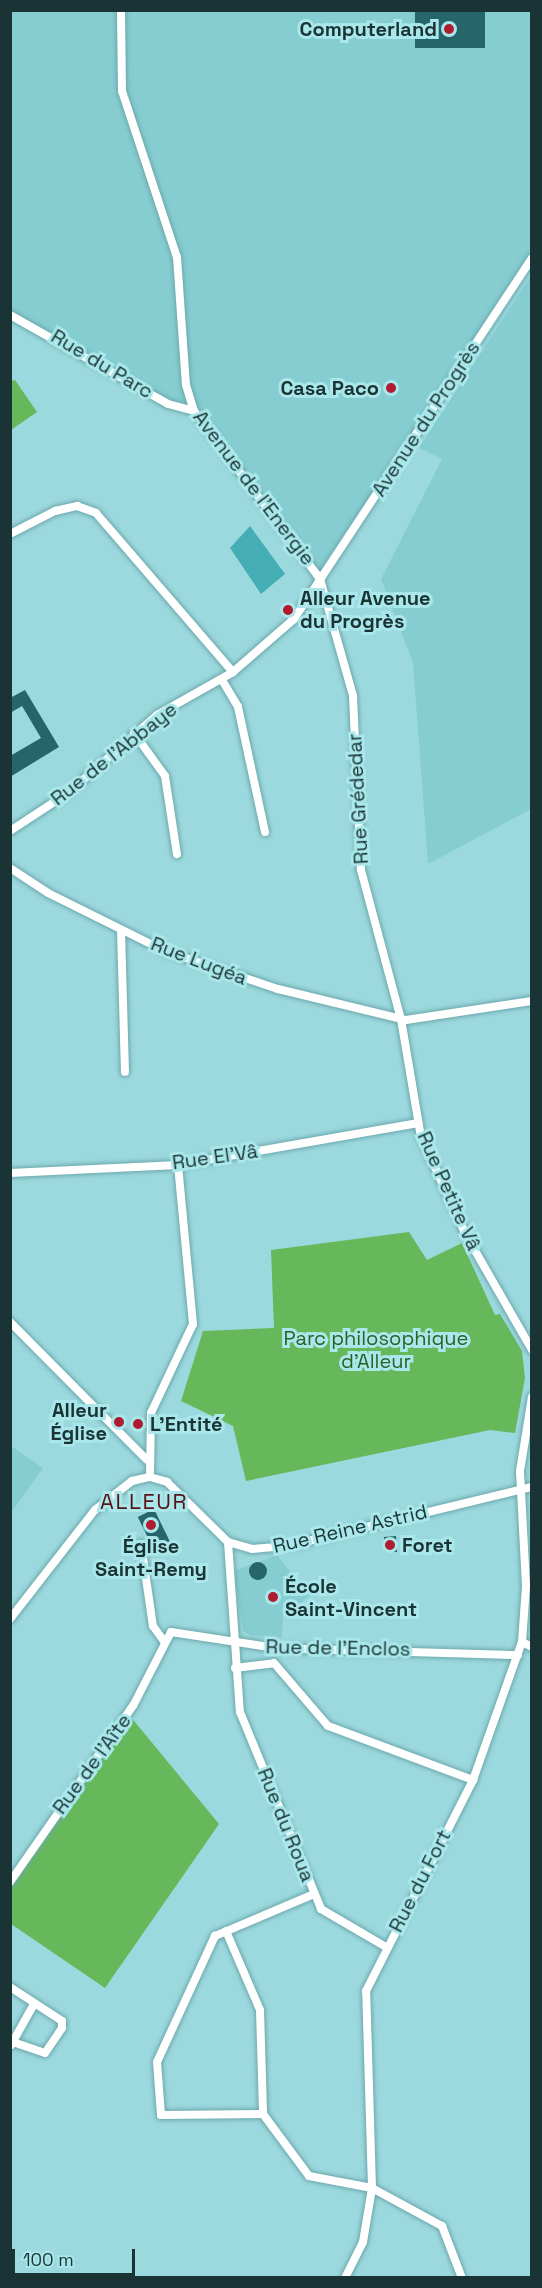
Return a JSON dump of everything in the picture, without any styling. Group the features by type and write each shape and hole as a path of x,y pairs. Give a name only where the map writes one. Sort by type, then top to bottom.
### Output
{"street":[{"name":"Avenue de l'Energie","path":"121,10 122,91 177,257 186,385 194,411 320,579"},
{"name":"Avenue du Progrès","path":"320,579 531,258"},
{"name":"Rue du Parc","path":"10,315 168,404 194,411"},
{"path":"10,534 55,511 77,506 96,513 233,672"},
{"name":"Rue de l'Abbaye","path":"10,831 68,793 134,733 233,672 294,619 320,579"},
{"name":"Rue Grédedar","path":"320,579 353,696 361,870 401,1019"},
{"path":"222,680 238,707 265,832"},
{"path":"134,733 165,776 177,854"},
{"name":"Rue Lugéa","path":"10,868 122,930 231,976 401,1019"},
{"path":"122,930 125,1072"},
{"path":"401,1019 531,1000"},
{"name":"Rue Petite Vâ","path":"401,1019 418,1123 466,1235 531,1350"},
{"name":"Rue El'Vâ","path":"10,1173 178,1165 418,1123"},
{"path":"150,1477 147,1460 152,1413 193,1324 178,1165"},
{"path":"10,1322 147,1460"},
{"name":"Rue du Fort","path":"345,2277 363,2242 372,2188 364,2008 386,1947 473,1780 522,1642 526,1586 521,1488 531,1397"},
{"path":"10,1619 95,1510 132,1481 150,1477 167,1482 228,1542"},
{"name":"Rue Reine Astrid","path":"228,1542 252,1549 281,1547 531,1487"},
{"name":"Rue du Roua","path":"228,1542 235,1668 240,1712 314,1894 329,1918 386,1947"},
{"path":"141,1544 153,1626 164,1641"},
{"name":"Rue de l'Enclos","path":"164,1641 176,1631 235,1644 276,1648 518,1654"},
{"name":"Rue de l'Aîte","path":"10,1882 133,1706 164,1641"},
{"path":"522,1642 531,1647"},
{"path":"273,1663 276,1648"},
{"path":"235,1668 273,1663"},
{"path":"273,1663 328,1726 473,1780"},
{"path":"263,2114 160,2115 157,2062 215,1936 314,1894"},
{"path":"226,1931 260,2010 263,2114 309,2176 372,2188 442,2226 462,2277"},
{"path":"10,1987 62,2020 62,2028 45,2053 11,2044 34,2004"}],"shaded area":[{"path":"11,11 531,11 531,258 494,306 422,429 321,572 212,429 11,310"},
{"path":"531,276 531,809 428,864 413,663 381,579 442,459 419,448"},
{"path":"250,526 285,574 261,594 230,548"},
{"path":"11,1446 43,1468 11,1513"},
{"name":"École Saint-Vincent","path":"277,1555 310,1596 283,1615 282,1638 249,1635 243,1631 234,1571"}],"green space":[{"path":"15,380 37,412 11,430 11,381"},
{"name":"Parc philosophique d'Alleur","path":"409,1232 427,1260 462,1243 495,1315 500,1314 522,1351 525,1378 515,1433 490,1430 246,1481 233,1426 181,1401 203,1331 274,1328 271,1250"},
{"path":"130,1716 219,1824 105,1988 11,1924 10,1884"}],"building":[{"name":"Computerland","path":"415,10 485,10 485,48 415,48"},
{"path":"25,690 59,747 10,777 10,756 41,738 22,706 10,713 10,698"},
{"name":"Église Saint-Remy","path":"154,1509 170,1542 154,1550 138,1517"},
{"name":"Foret","path":"396,1536 397,1552 386,1552 384,1537"},
{"path":"258,1562 264,1565 267,1571 264,1577 258,1580 252,1577 249,1571 252,1565"}],"place":[{"name":"Computerland","path":"449,29"},
{"name":"Casa Paco","path":"391,388"},
{"name":"Alleur Avenue du Progrès","path":"288,610"},
{"name":"Alleur Église","path":"119,1422"},
{"name":"L'Entité","path":"138,1424"},
{"name":"Église Saint-Remy","path":"151,1525"},
{"name":"Foret","path":"390,1545"},
{"name":"École Saint-Vincent","path":"273,1597"}],"district":[{"name":"ALLEUR","path":"144,1502"}]}
